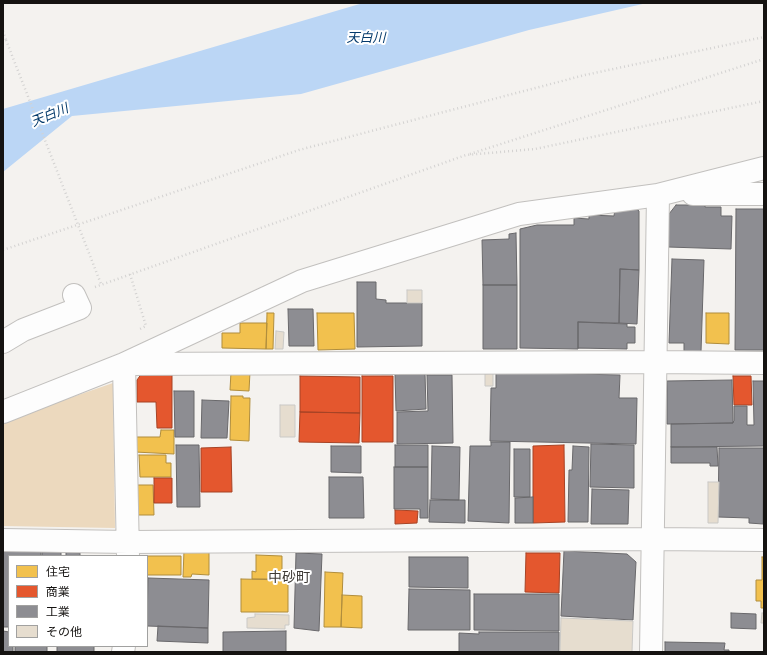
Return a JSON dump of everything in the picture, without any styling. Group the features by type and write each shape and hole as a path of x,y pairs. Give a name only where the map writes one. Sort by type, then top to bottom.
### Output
{"street":[{"path":"3,412 124,364 302,281 519,214 658,195 764,168"},
{"path":"658,195 764,194"},
{"path":"651,652 658,195"},
{"path":"3,342 24,330 80,308 74,295"},
{"path":"124,364 764,363"},
{"path":"124,364 128,549"},
{"path":"3,540 128,549 653,539 764,540"}],"path":[{"path":"3,31 101,284"},
{"path":"3,250 299,150 585,75 764,37"},
{"path":"74,295 101,284 466,155 764,59"},
{"path":"466,155 535,149 764,101"},
{"path":"130,274 146,326 134,333"}],"shaded area":[{"path":"113,383 115,528 3,526 3,421"}],"water":[{"name":"天白川","path":"363,3 647,3 529,30 301,94 72,116 3,172 3,109"}],"building: 住宅":[{"path":"267,313 274,313 273,349 266,349"},
{"path":"317,313 354,313 355,349 318,350"},
{"path":"706,313 729,313 729,344 706,343"},
{"path":"240,323 267,323 266,349 222,348 222,333 240,333"},
{"path":"231,372 250,372 249,391 230,390"},
{"path":"231,396 243,396 243,398 250,398 249,441 230,440"},
{"path":"161,430 174,430 174,454 135,452 135,437 160,437"},
{"path":"139,455 166,455 166,463 171,463 171,477 140,477"},
{"path":"135,485 153,485 154,515 136,515"},
{"path":"184,551 209,552 209,575 192,574 191,577 183,577"},
{"path":"256,555 282,556 282,572 287,572 287,579 252,579 252,571 256,572"},
{"path":"148,556 181,556 181,575 148,575"},
{"path":"762,557 764,557 764,608 761,608 761,601 756,601 756,580 762,580"},
{"path":"325,572 343,573 341,627 324,627"},
{"path":"241,579 288,580 288,612 241,612"},
{"path":"342,595 362,596 362,628 341,627"}],"building: 商業":[{"path":"172,372 172,428 157,428 156,402 137,402 137,380 142,373"},
{"path":"300,376 360,377 360,413 300,412"},
{"path":"362,376 393,376 393,442 362,442"},
{"path":"733,376 751,376 752,405 734,405"},
{"path":"300,412 360,413 359,443 299,442"},
{"path":"564,445 565,522 533,523 533,446"},
{"path":"231,447 232,492 201,492 201,448"},
{"path":"154,478 172,478 172,503 154,503"},
{"path":"395,510 418,511 417,523 395,524"},
{"path":"526,553 560,553 559,593 525,592"}],"building: 工業":[{"path":"631,204 639,211 639,270 620,269 619,323 578,322 578,349 520,348 520,229 537,225 574,225 574,218 589,219 589,215 614,216 615,208"},
{"path":"676,205 705,205 705,207 721,207 721,216 732,216 731,249 668,247 669,214"},
{"path":"736,209 764,209 764,350 735,350"},
{"path":"516,233 517,285 483,285 482,240 509,239 509,234"},
{"path":"672,259 704,260 701,352 684,351 684,343 669,343"},
{"path":"620,269 639,270 637,324 619,323"},
{"path":"357,282 376,282 376,299 386,300 386,303 422,303 422,346 357,347"},
{"path":"483,285 517,285 517,349 483,349"},
{"path":"288,309 313,309 314,346 289,346"},
{"path":"578,322 627,324 627,327 635,327 635,343 627,343 627,349 578,348"},
{"path":"496,372 620,375 619,398 637,398 636,444 490,441 491,388 496,388"},
{"path":"425,373 426,409 396,411 395,374"},
{"path":"427,375 452,375 453,443 397,444 397,412 428,411"},
{"path":"732,380 733,423 667,424 667,381"},
{"path":"753,381 764,381 764,446 671,447 671,424 733,423 734,406 747,406 747,425 754,425"},
{"path":"174,391 194,391 194,437 175,437"},
{"path":"202,400 229,401 227,438 201,438"},
{"path":"491,442 510,442 509,523 468,521 470,446 491,446"},
{"path":"591,444 634,445 634,488 590,487"},
{"path":"176,445 199,445 200,507 177,507"},
{"path":"395,445 428,445 428,467 395,467"},
{"path":"331,446 361,446 361,473 331,472"},
{"path":"432,446 460,447 459,500 431,499"},
{"path":"573,446 589,447 588,522 568,522 569,470 572,470"},
{"path":"671,447 717,447 718,466 710,466 710,463 671,463"},
{"path":"719,448 764,448 763,524 749,523 749,518 718,517"},
{"path":"514,449 530,449 530,497 514,497"},
{"path":"394,467 428,467 428,518 420,518 420,509 394,509"},
{"path":"329,477 363,477 364,518 329,518"},
{"path":"592,489 629,490 628,524 591,524"},
{"path":"533,497 533,523 515,523 515,498"},
{"path":"430,500 465,500 465,523 429,522"},
{"path":"3,551 41,552 41,555 8,555 8,627 3,627"},
{"path":"564,551 627,554 636,562 633,620 561,616"},
{"path":"42,552 61,552 61,555 42,555"},
{"path":"66,552 80,553 80,555 66,555"},
{"path":"296,553 322,554 319,631 294,628"},
{"path":"409,557 468,557 468,588 409,587"},
{"path":"148,578 209,580 208,628 148,626"},
{"path":"409,589 470,590 470,630 408,630"},
{"path":"474,594 559,594 559,631 474,630"},
{"path":"731,613 756,614 756,629 731,628"},
{"path":"158,626 208,628 208,643 157,641"},
{"path":"3,631 8,632 8,647 13,647 13,652 3,652"},
{"path":"286,631 286,652 223,652 223,632"},
{"path":"479,632 559,632 559,652 459,652 459,633 479,634"},
{"path":"665,642 725,643 724,650 729,650 729,652 665,652"},
{"path":"15,647 47,647 47,652 15,652"},
{"path":"57,647 94,647 94,652 57,652"}],"building: その他":[{"path":"407,290 422,290 422,303 407,303"},
{"path":"276,331 284,332 283,349 275,349"},
{"path":"493,373 493,386 485,386 485,374"},
{"path":"280,405 295,405 295,437 280,437"},
{"path":"708,482 719,482 718,523 708,523"},
{"path":"762,613 764,613 764,623 761,623"},
{"path":"255,614 289,615 289,625 285,625 285,629 247,628 247,618 255,617"},
{"path":"561,618 633,621 632,652 560,652"}],"district":[{"name":"中砂町","path":"289,578"}]}
